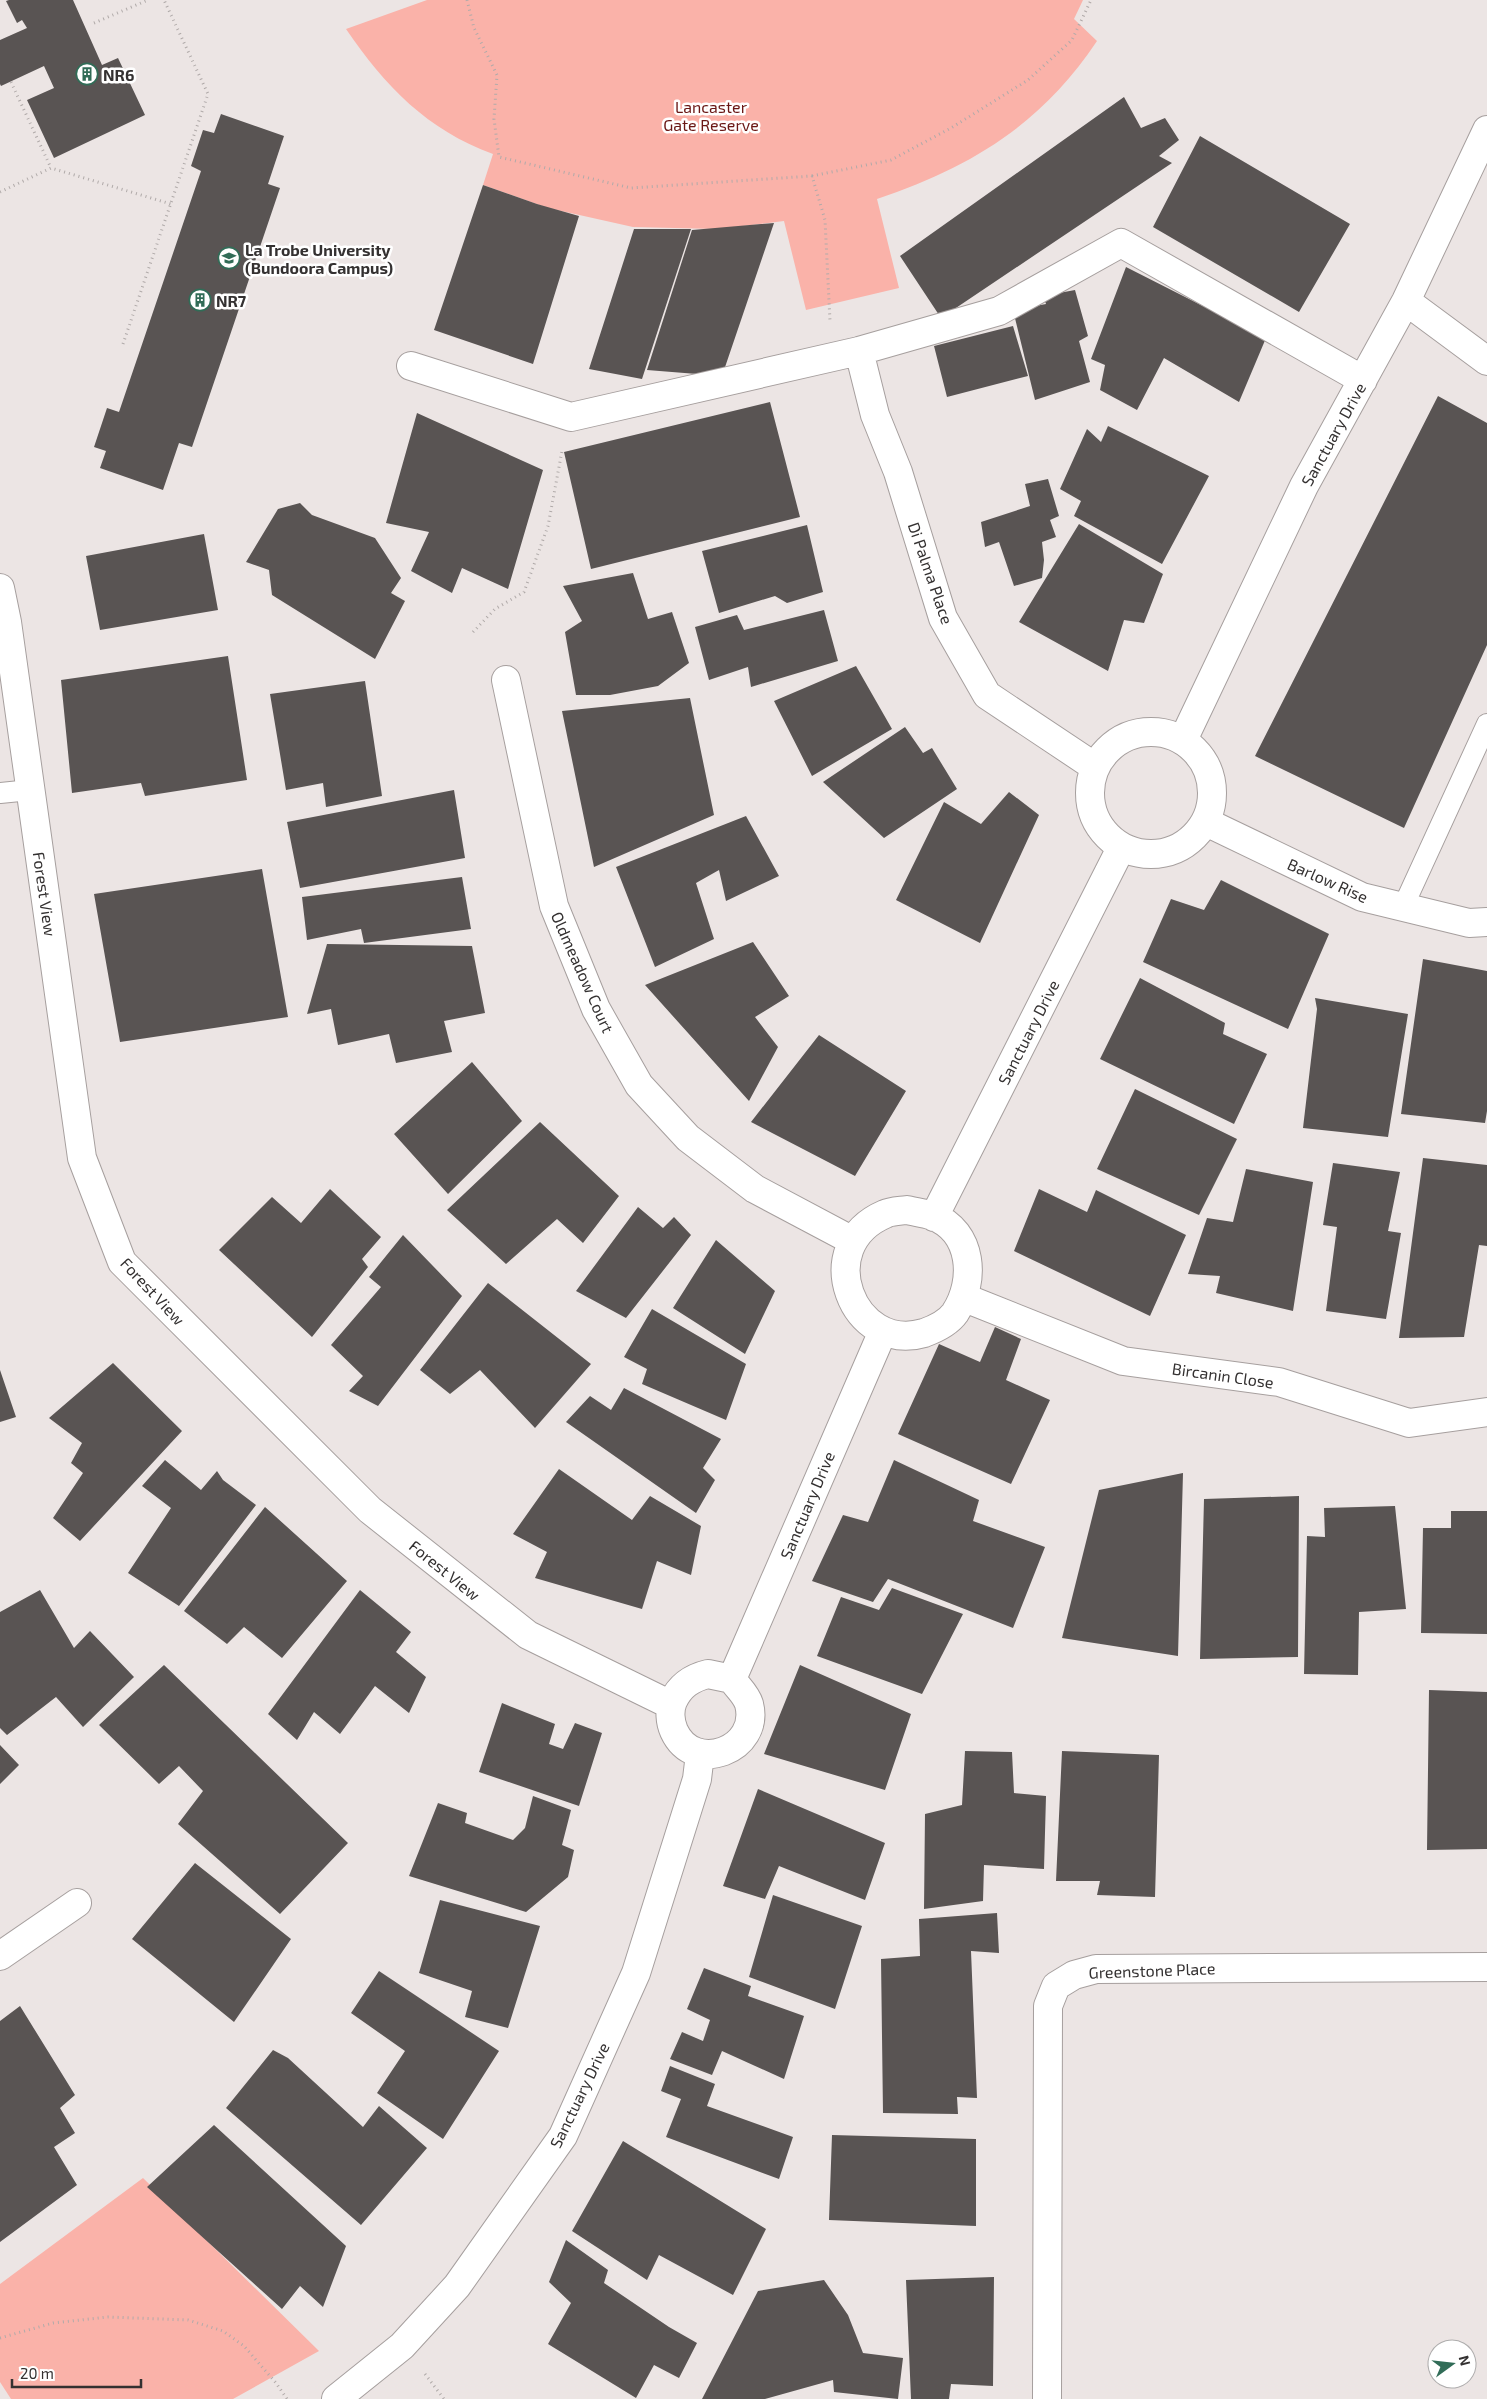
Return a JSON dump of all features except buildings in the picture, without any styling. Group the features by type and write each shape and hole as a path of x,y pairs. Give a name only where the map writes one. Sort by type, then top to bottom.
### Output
{"street":[{"name":"Sanctuary Drive","path":"1183,740 1304,486 1406,301 1487,130"},
{"path":"411,366 571,417 859,351 1000,311 1121,243 1363,380"},
{"path":"1406,301 1487,361"},
{"name":"Di Palma Place","path":"859,351 875,415 898,472 943,618 987,695 1094,767"},
{"name":"Forest View","path":"0,588 7,622 82,1158 122,1262 370,1510 528,1635 671,1705"},
{"name":"Oldmeadow Court","path":"506,680 554,906 596,1009 639,1085 688,1138 755,1189 853,1241"},
{"path":"1145,732 1167,734 1183,740 1199,755 1209,774 1213,795 1206,822 1193,839 1175,851 1154,855 1133,853 1121,848 1104,834 1094,816 1089,795 1094,767 1107,750 1124,737 1145,732"},
{"name":"Barlow Rise","path":"1206,822 1362,897 1469,923 1487,922"},
{"name":"Sanctuary Drive","path":"934,1216 1121,848"},
{"path":"907,1210 934,1216 952,1229 964,1248 969,1269 964,1298 952,1316 935,1329 914,1336 883,1331 864,1319 845,1281 846,1259 853,1241 867,1224 886,1214 907,1210"},
{"name":"Bircanin Close","path":"964,1298 1123,1361 1279,1382 1409,1423 1487,1412"},
{"name":"Sanctuary Drive","path":"732,1678 883,1331"},
{"path":"708,1674 732,1678 744,1693 749,1704 750,1718 746,1731 739,1743 728,1751 715,1755 700,1754 688,1748 676,1736 671,1724 671,1705 676,1693 686,1682 708,1674"},
{"name":"Sanctuary Drive","path":"336,2399 402,2346 457,2286 563,2136 636,1973 697,1779 700,1754"},
{"path":"0,1956 77,1903"},
{"name":"Greenstone Place","path":"1048,2399 1048,2006 1056,1986 1074,1975 1096,1969 1487,1967"}],"lane":[{"path":"1403,908 1487,724"},
{"path":"0,793 30,790"}],"path":[{"path":"94,23 148,0"},
{"path":"123,344 208,94 164,0"},
{"path":"466,0 474,28 497,75 494,119 499,157 631,188 812,176 891,160 951,128 1021,84 1072,40 1091,0"},
{"path":"11,82 51,168"},
{"path":"0,192 51,168 171,204"},
{"path":"812,176 825,220 832,357"},
{"path":"473,632 495,609 524,592 548,526 560,457 571,417"},
{"path":"0,2338 52,2323 108,2317 188,2320 224,2331 244,2346 276,2383 287,2399"}],"green space":[{"name":"Lancaster Gate Reserve","path":"427,0 1083,0 1074,19 1097,41 1075,71 1052,97 1001,140 943,173 877,199 899,288 806,310 784,221 717,229 633,227 548,208 483,185 493,154 469,144 448,132 409,104 376,69 346,29"},
{"path":"143,2178 319,2351 233,2399 11,2399 0,2382 0,2284"}],"place":[{"name":"NR6","path":"87,74"},
{"name":"La Trobe University (Bundoora Campus)","path":"229,258"},
{"name":"NR7","path":"200,300"}]}
